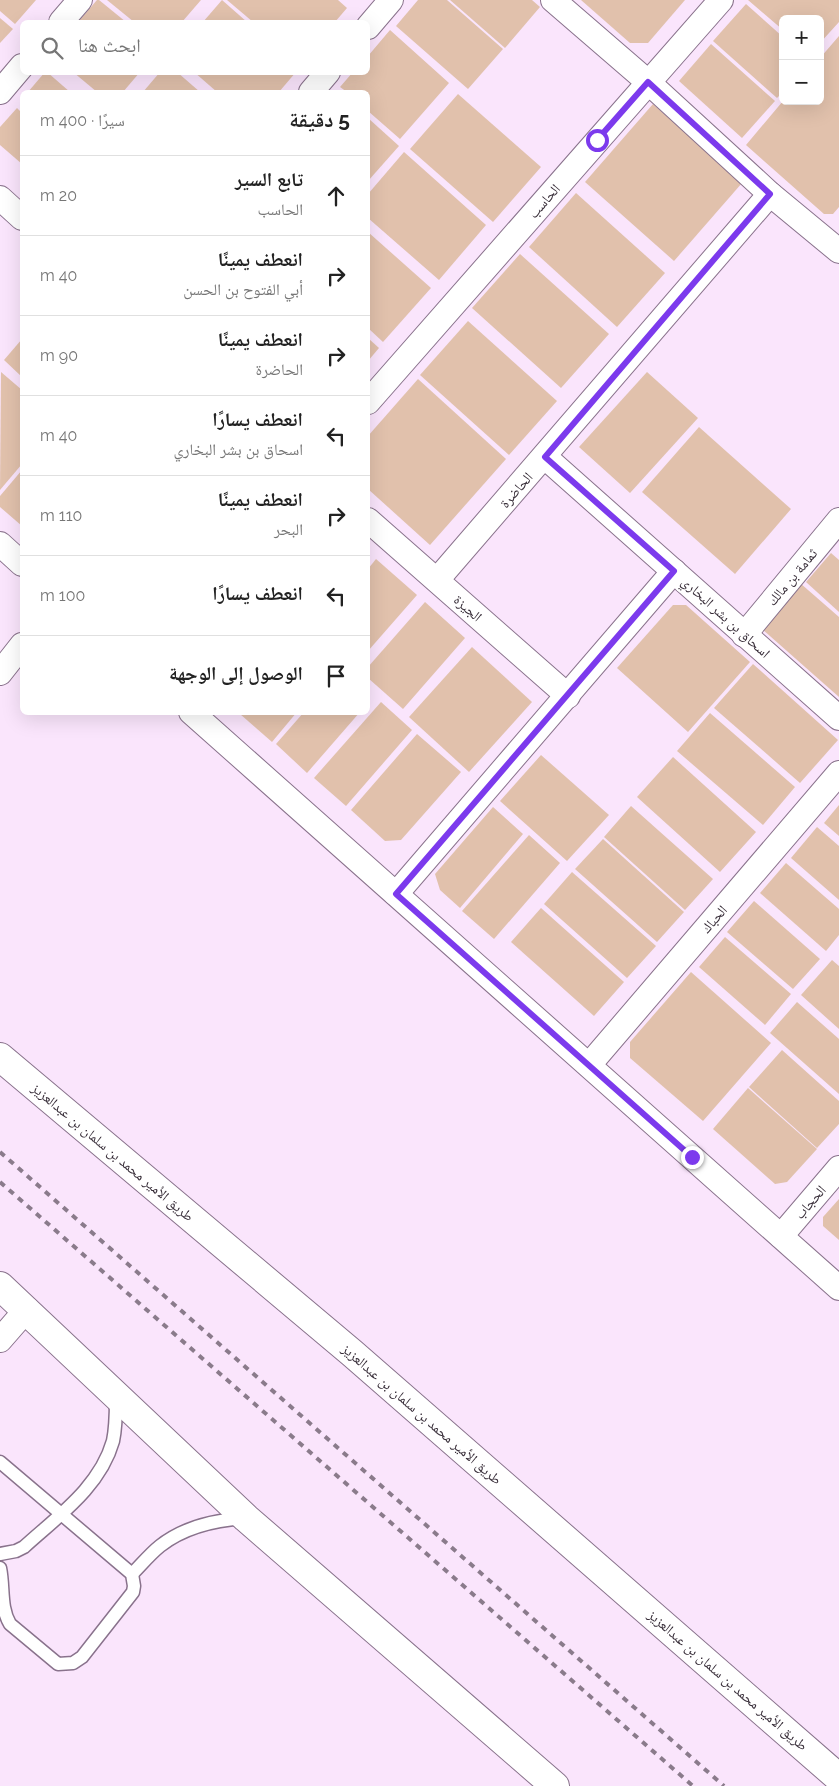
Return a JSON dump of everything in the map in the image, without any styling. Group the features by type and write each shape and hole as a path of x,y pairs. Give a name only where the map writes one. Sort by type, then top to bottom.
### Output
{"main road":[{"name":"طريق الأمير محمد بن سلمان بن عبدالعزيز","path":"0,1057 352,1353 839,1778"},
{"path":"0,1286 246,1518 554,1786"}],"street":[{"path":"63,20 80,0"},
{"path":"370,25 392,0"},
{"path":"553,0 648,82 770,194 839,251"},
{"name":"الحاسب","path":"370,400 721,0"},
{"path":"0,92 20,68"},
{"path":"313,90 325,75"},
{"name":"الحاضرة","path":"437,580 770,194"},
{"path":"1,202 20,216"},
{"name":"اسحاق بن بشر البخاري","path":"545,457 839,718"},
{"name":"ثمامة بن مالك","path":"744,635 839,520"},
{"name":"الجيزة","path":"370,522 568,696"},
{"path":"0,544 20,562"},
{"path":"396,894 674,571"},
{"path":"0,673 20,648"},
{"path":"194,715 839,1288"},
{"name":"الحباك","path":"589,1065 839,774"},
{"name":"الحجاب","path":"781,1236 839,1168"},
{"path":"0,1340 27,1310"}],"lane":[{"path":"0,1554 16,1551 24,1547 80,1497 93,1480 104,1462 112,1441 116,1419 116,1396"},
{"path":"0,1462 132,1574 134,1579 133,1592 82,1658 74,1662 58,1664 10,1624 5,1616 3,1582 0,1568"},
{"path":"132,1574 161,1546 178,1535 199,1525 246,1518"}],"building":[{"path":"0,0 36,0 15,24 0,11"},
{"path":"99,0 124,20 80,20"},
{"path":"107,0 201,0 184,20 132,20"},
{"path":"222,0 245,20 205,20"},
{"path":"227,0 338,0 347,8 337,20 251,20"},
{"path":"418,0 447,0 503,49 468,89 396,26"},
{"path":"450,0 532,0 540,7 505,48"},
{"path":"581,0 685,0 648,43 630,43"},
{"path":"748,0 839,0 839,22 824,39 824,15 779,15 779,27"},
{"path":"746,4 779,33 779,96 777,98 713,41"},
{"path":"0,18 13,29 0,43"},
{"path":"390,30 449,83 400,139 370,113 370,90 344,90 340,87 350,75 370,75 370,54"},
{"path":"839,36 839,207 833,214 824,214 746,145 780,105 824,105 824,53"},
{"path":"711,44 775,101 742,138 679,81"},
{"path":"42,75 50,75 68,90 30,90"},
{"path":"77,75 137,75 125,90 95,90"},
{"path":"157,75 180,75 198,90 145,90"},
{"path":"197,75 293,75 281,90 215,90"},
{"path":"458,94 541,167 493,222 410,149"},
{"path":"653,104 742,183 674,261 585,182"},
{"path":"17,108 20,111 20,162 0,145 0,127"},
{"path":"370,120 399,146 370,179"},
{"path":"404,152 486,225 439,280 370,220 370,192"},
{"path":"576,193 665,273 617,327 529,247"},
{"path":"370,234 431,288 383,342 370,330"},
{"path":"520,254 609,334 561,388 472,308"},
{"path":"468,321 557,401 509,455 420,375"},
{"path":"370,340 379,348 370,359"},
{"path":"20,341 20,375 4,360"},
{"path":"1,372 20,388 20,466 0,490"},
{"path":"647,372 698,418 630,493 579,447"},
{"path":"418,379 506,459 430,545 370,491 370,434"},
{"path":"699,427 791,509 735,574 642,492"},
{"path":"20,472 20,524 0,507 0,496"},
{"path":"831,553 839,560 839,612 806,582"},
{"path":"376,559 417,595 370,649 370,566"},
{"path":"800,583 839,617 839,697 761,628"},
{"path":"425,602 465,638 403,709 370,680 370,665"},
{"path":"673,605 686,605 750,662 688,732 617,668"},
{"path":"472,647 532,702 469,772 409,717"},
{"path":"753,664 838,740 800,783 714,708"},
{"path":"381,702 412,730 346,806 314,778"},
{"path":"710,713 795,787 763,825 677,751"},
{"path":"241,715 294,715 272,742"},
{"path":"301,715 357,715 307,773 276,744"},
{"path":"417,734 461,772 401,840 385,841 351,810"},
{"path":"541,755 609,815 567,861 500,801"},
{"path":"673,757 756,832 720,872 637,797"},
{"path":"839,805 839,836 824,823"},
{"path":"631,806 713,879 685,910 604,837"},
{"path":"493,807 523,834 460,908 440,890 435,874"},
{"path":"817,827 839,846 839,900 791,858"},
{"path":"529,835 560,863 494,939 462,911"},
{"path":"603,839 684,912 657,942 575,869"},
{"path":"786,863 839,909 839,935 826,951 760,893"},
{"path":"572,872 656,946 627,978 544,904"},
{"path":"754,901 820,959 793,989 727,932"},
{"path":"541,908 624,982 594,1016 511,942"},
{"path":"725,937 791,994 765,1025 699,967"},
{"path":"832,960 839,966 839,1029 801,995"},
{"path":"691,972 771,1043 703,1121 630,1058 630,1042"},
{"path":"797,1002 839,1039 839,1094 770,1033"},
{"path":"782,1050 839,1101 839,1124 817,1148 749,1087"},
{"path":"748,1088 817,1149 787,1182 775,1184 713,1129"},
{"path":"839,1199 839,1240 823,1226 823,1217"}],"railway":[{"path":"0,1152 724,1786"},
{"path":"0,1182 693,1786"}],"route":[{"path":"597,140 648,82 770,194 545,457 674,571 396,894 692,1157"}]}
